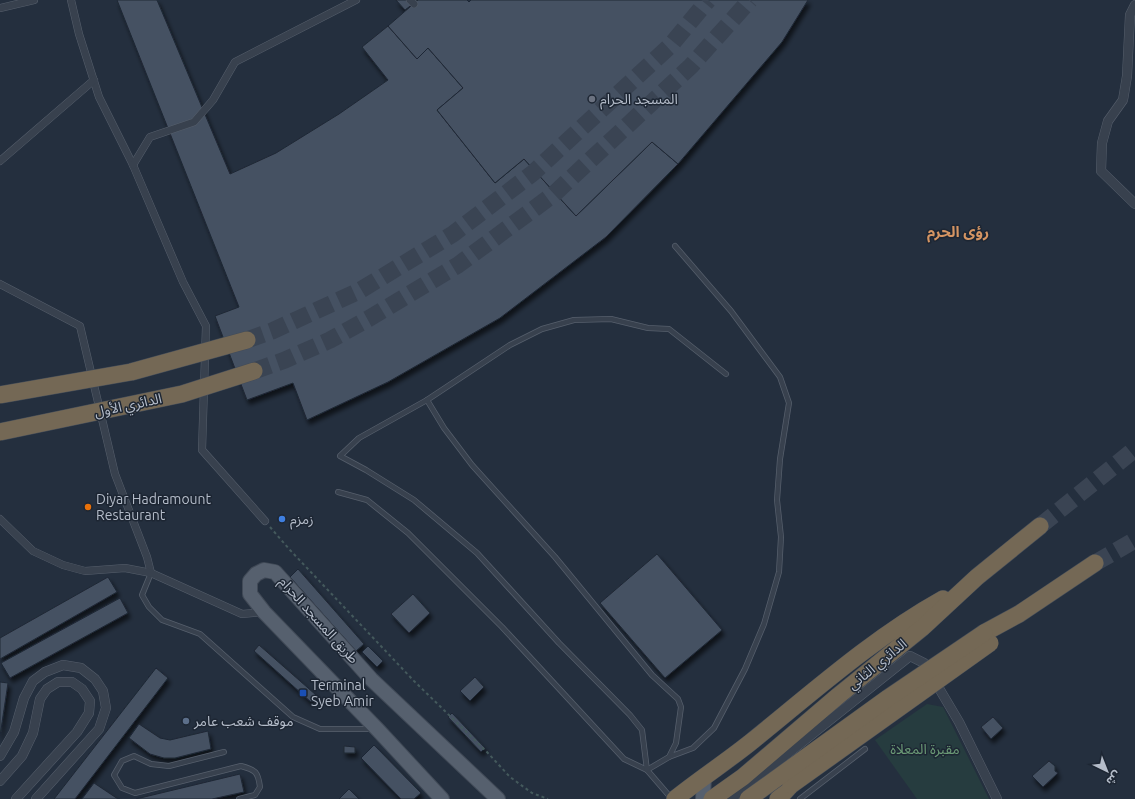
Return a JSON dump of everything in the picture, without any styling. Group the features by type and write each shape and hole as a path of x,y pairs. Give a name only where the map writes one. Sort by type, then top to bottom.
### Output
{"highway":[{"path":"0,395 131,372 246,340"},
{"name":"الدائري الأول","path":"0,432 182,394 254,370"},
{"name":"الدائري الثاني","path":"712,799 743,777 838,696 917,622 1040,526"},
{"path":"778,799 795,792 1019,614 1096,563"},
{"path":"674,799 749,744 846,664 917,622"},
{"path":"748,799 888,698 987,638"}],"main road":[{"name":"طريق المسجد الحرام","path":"264,612 250,594 250,581 256,574 264,570 275,572 371,679 498,799"},
{"path":"264,612 378,730 442,799"},
{"path":"703,799 704,776"}],"street":[{"path":"0,8 34,0"},
{"path":"71,0 79,34 98,96 133,164 183,282 206,326 202,450 265,521"},
{"path":"133,164 150,137 194,122 213,100 235,62 356,0"},
{"path":"1135,5 1130,15 1128,76 1123,100 1108,121 1102,143 1101,171 1135,204"},
{"path":"0,161 94,80"},
{"path":"0,284 80,326 115,474 147,557 151,573"},
{"path":"0,519 33,551 63,565 85,571 125,568 151,573 242,614 264,612"},
{"path":"731,799 910,656 924,663 959,722 997,799"},
{"path":"0,756 14,732 24,698 33,681 45,672 64,665 81,668 95,679 103,692 106,708 99,729 36,799"},
{"path":"0,781 22,756 33,733 40,699 48,689 58,682 72,682 82,689 90,701 89,713 77,732 16,799"}],"lane":[{"path":"647,770 669,757 693,748 714,728 745,670 764,624 779,572 781,537 777,500 780,459 789,403 780,377 731,311 675,246"},
{"path":"647,770 642,730 630,715 559,643 477,553 414,500 366,470 340,456 359,438 427,400 510,345 542,329 574,320 611,319 648,328 669,329 726,374"},
{"path":"427,400 444,428 472,464 554,557 652,675 678,699 681,707 676,743 669,757"},
{"path":"338,492 368,500 408,533 502,627 624,758 647,770 674,799"},
{"path":"151,573 142,595 149,607 162,620 200,634 293,717 320,729 378,730"},
{"path":"795,792 865,749"},
{"path":"224,752 169,766 151,764 134,756 122,761 114,775 122,788 135,793 241,766 252,769 259,776 260,787 255,795 239,799"}],"path":[{"path":"265,521 290,550 414,680 486,751 510,777 532,792 548,799"}],"green space":[{"name":"مقبرة المعلاة","path":"927,704 943,707 989,799 917,799 875,740"}],"building":[{"path":"117,0 157,0 230,174 276,153 339,114 388,80 362,47 388,26 417,59 428,48 463,88 437,110 495,183 524,159 576,216 652,142 678,164 606,237 500,318 388,382 307,420 293,383 247,400 215,316 239,307"},
{"path":"396,0 418,0 405,10"},
{"name":"المسجد الحرام","path":"418,0 467,0 469,2 471,0 808,0 782,42 678,164 652,142 576,216 524,159 495,183 437,110 463,88 428,48 417,59 388,26"},
{"path":"657,554 722,630 665,678 600,603"},
{"path":"298,569 364,644 356,651 290,577"},
{"path":"108,577 117,592 0,659 0,638"},
{"path":"413,594 430,613 409,633 391,614"},
{"path":"120,598 128,613 10,678 1,663"},
{"path":"259,645 316,695 311,702 254,651"},
{"path":"368,646 383,661 377,667 362,652"},
{"path":"156,668 168,678 75,799 54,799"},
{"path":"475,677 484,687 470,701 460,691"},
{"path":"0,682 8,683 0,736"},
{"path":"452,713 485,748 481,752 448,717"},
{"path":"993,717 1003,728 991,739 981,727"},
{"path":"139,724 160,738 170,740 208,731 211,749 175,758 164,758 150,754 129,738"},
{"path":"374,745 421,793 414,799 401,799 361,758"},
{"path":"344,746 355,747 355,753 344,753"},
{"path":"1049,761 1055,766 1055,771 1058,773 1043,787 1032,776"},
{"path":"240,774 244,792 212,799 136,799"},
{"path":"94,783 118,799 82,799"},
{"path":"349,789 359,799 339,799"}],"tunnel":[{"path":"247,340 272,331 359,291 453,234 533,173 671,45 708,0"},
{"path":"254,371 285,360 330,340 368,319 458,265 554,194 691,66 750,0"},
{"path":"1040,526 1135,449"},
{"path":"1095,563 1135,540"}],"place":[{"name":"المسجد الحرام","path":"592,99"},
{"name":"Diyar Hadramount Restaurant","path":"88,507"},
{"name":"زمزم","path":"282,519"},
{"name":"Terminal Syeb Amir","path":"303,693"},
{"name":"موقف شعب عامر","path":"186,721"}],"district":[{"name":"رؤى الحرم","path":"958,231"}]}
